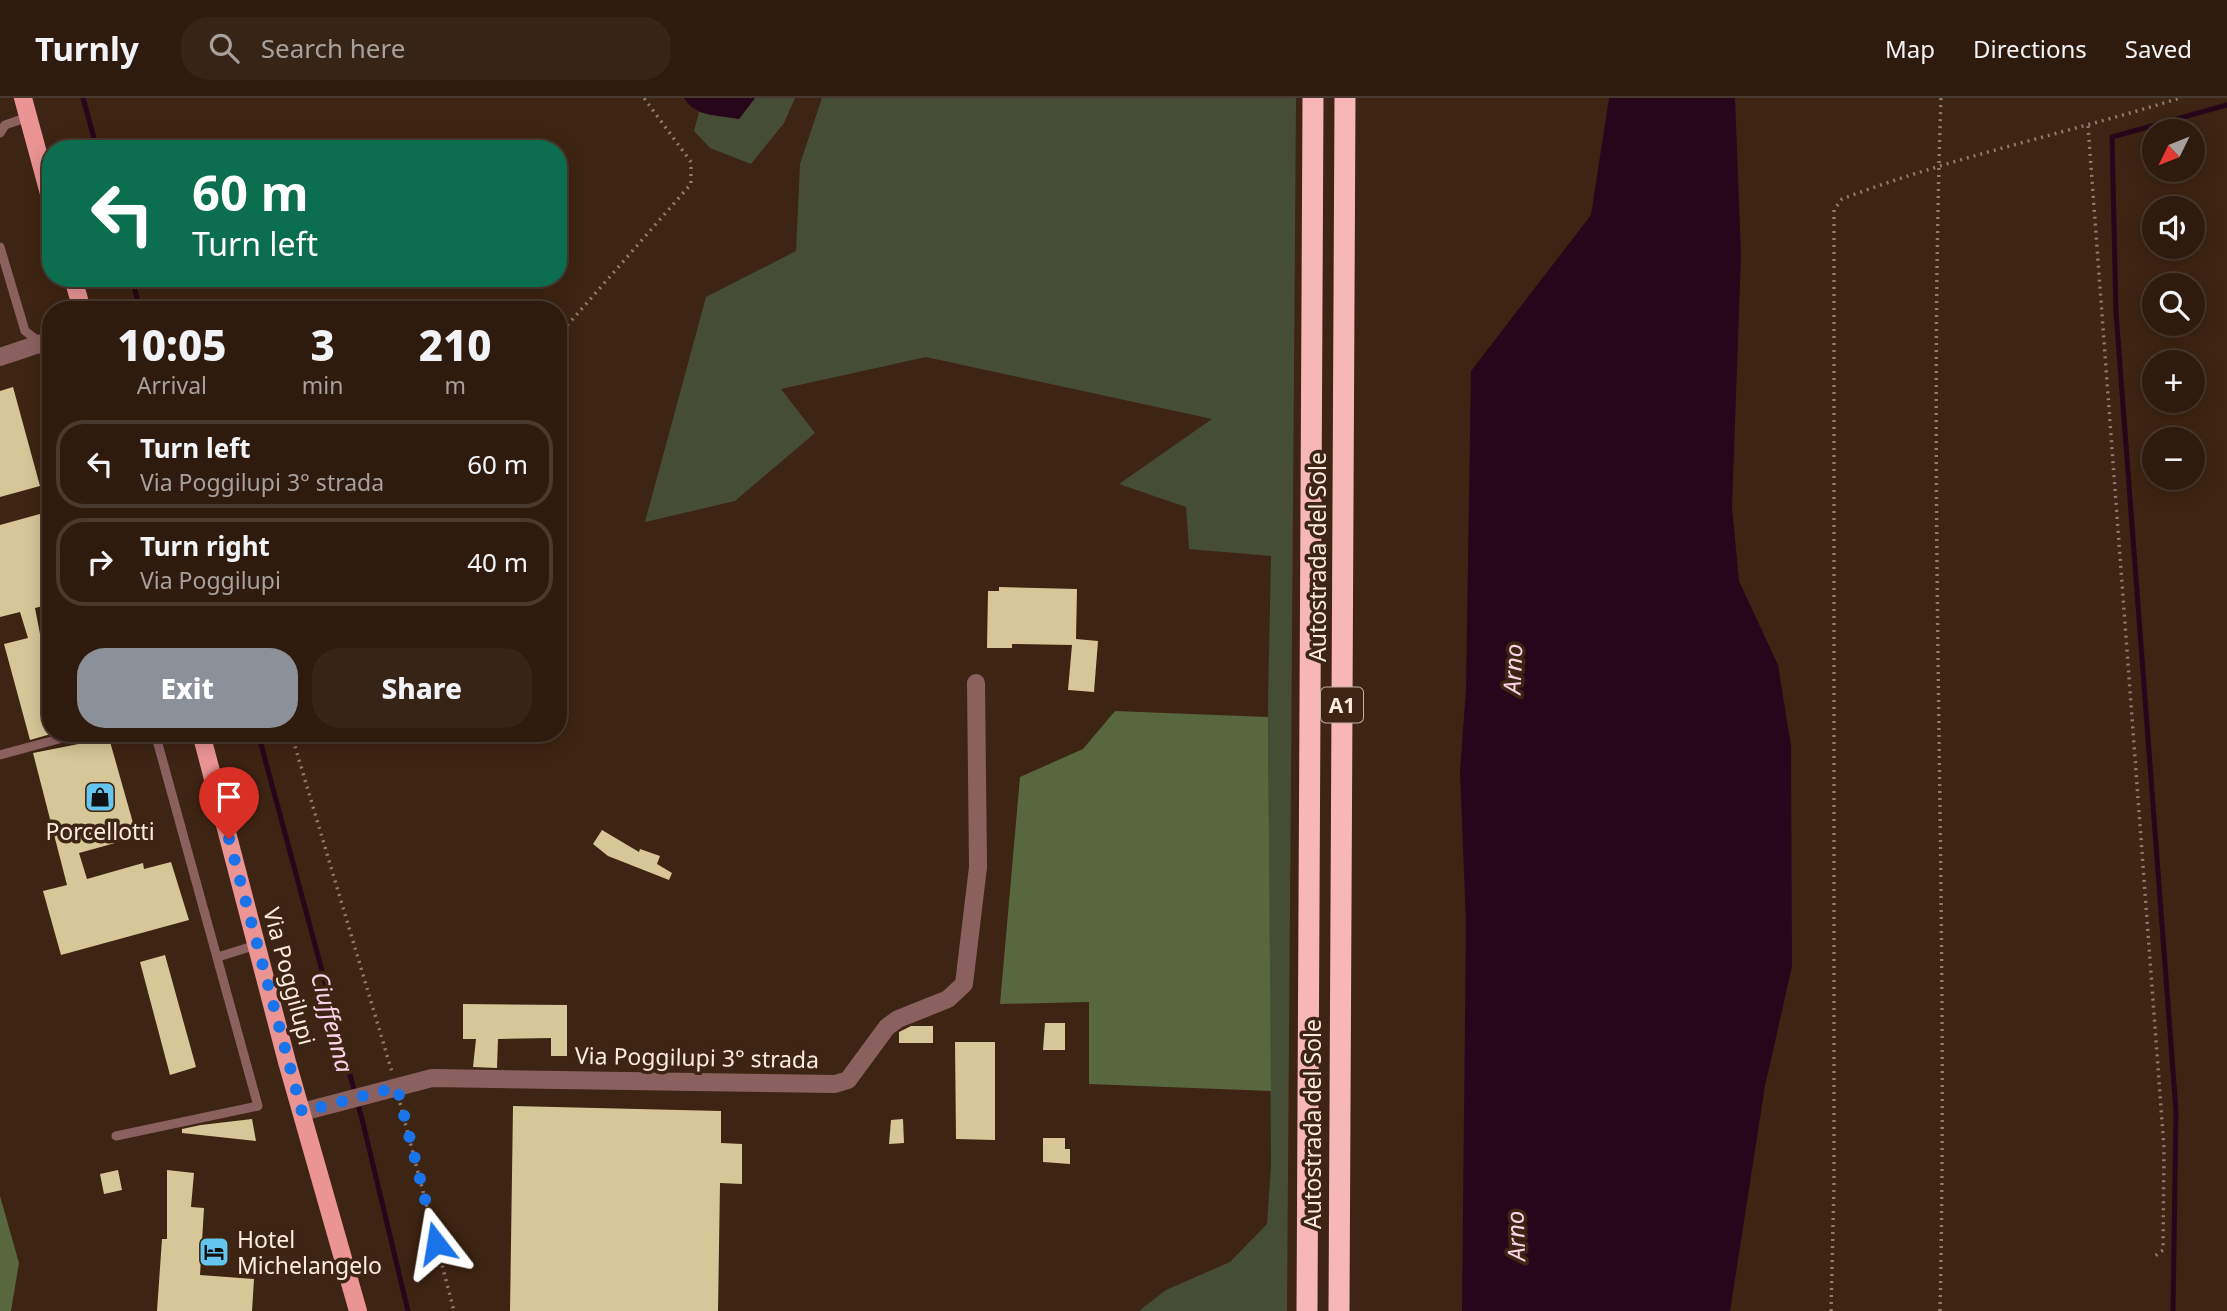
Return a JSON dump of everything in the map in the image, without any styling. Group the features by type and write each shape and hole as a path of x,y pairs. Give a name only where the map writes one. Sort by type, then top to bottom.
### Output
{"highway":[{"name":"Autostrada del Sole","path":"1307,1311 1313,98"},
{"name":"Autostrada del Sole","path":"1339,1311 1345,98"}],"main road":[{"path":"23,98 42,168"},
{"name":"Via Poggilupi","path":"203,742 256,945 310,1110 358,1311"}],"street":[{"path":"0,357 42,343"},
{"name":"Via Poggilupi 3° strada","path":"310,1110 432,1078 835,1084 848,1080 887,1027 898,1019 948,999 964,984 978,867 976,683"}],"lane":[{"path":"0,133 5,125 28,117"},
{"path":"0,247 25,331 42,340"},
{"path":"0,755 48,742"},
{"path":"116,1136 258,1106 158,742"},
{"path":"218,957 256,945"}],"path":[{"path":"567,326 691,184 691,162 645,98"},
{"path":"1940,1311 1944,1172 1934,486 1941,98"},
{"path":"1831,1311 1835,1185 1834,210 1842,200 1938,165 2088,126 2180,98"},
{"path":"2088,126 2164,1148 2163,1250 2155,1256"},
{"path":"293,742 388,1089 454,1311"}],"green space":[{"path":"755,98 795,98 784,123 751,164 710,148 694,131 699,112 739,119"},
{"path":"822,98 1296,98 1287,1311 1139,1311 1166,1290 1230,1262 1267,1224 1271,1166 1268,704 1271,556 1189,549 1186,507 1119,484 1212,419 926,357 781,389 815,433 735,501 645,522 706,297 796,251 800,164"},
{"path":"1115,711 1268,717 1271,1091 1089,1084 1089,1002 1000,1004 1020,777 1083,749"},
{"path":"0,1196 19,1263 11,1311 0,1311"}],"water":[{"path":"684,98 755,98 739,119 701,112 694,109"},
{"name":"Arno","path":"1609,98 1735,98 1741,255 1732,507 1739,581 1778,665 1791,746 1792,966 1765,1086 1730,1311 1462,1311 1466,923 1460,772 1466,689 1471,371 1591,215"}],"building":[{"path":"13,387 40,486 0,497 0,391"},
{"path":"42,513 42,606 35,608 42,634 42,737 30,740 4,644 28,638 20,612 0,617 0,525"},
{"path":"999,587 1077,589 1076,639 1098,641 1094,692 1068,690 1072,645 1012,644 1012,648 987,648 988,591 999,591"},
{"path":"89,742 110,742 137,837 79,853 87,879 143,863 144,869 171,862 189,920 61,955 43,891 67,885 33,753"},
{"path":"602,830 639,852 640,849 660,856 657,864 672,873 669,880 608,856 593,844"},
{"path":"165,955 196,1067 170,1075 140,962"},
{"path":"463,1004 567,1005 567,1056 551,1056 551,1038 498,1039 497,1068 473,1067 476,1039 463,1039"},
{"path":"1045,1023 1065,1023 1065,1050 1043,1050"},
{"path":"911,1026 933,1026 933,1043 899,1043 899,1032"},
{"path":"955,1042 995,1042 995,1140 956,1139"},
{"path":"513,1106 721,1111 721,1143 742,1144 742,1184 720,1183 718,1311 510,1311"},
{"path":"252,1119 256,1141 182,1133 182,1129 201,1125"},
{"path":"903,1119 904,1143 889,1144 891,1120"},
{"path":"1043,1138 1065,1138 1065,1149 1070,1149 1070,1164 1043,1162"},
{"path":"118,1170 122,1190 104,1194 100,1174"},
{"path":"167,1170 194,1173 191,1207 204,1208 200,1275 254,1279 252,1311 157,1311 162,1239 167,1239"}],"waterway":[{"name":"Ciuffenna","path":"83,98 95,140"},
{"path":"2173,1311 2176,1111 2116,312 2112,137 2227,105"},
{"name":"Ciuffenna","path":"134,287 138,301"},
{"name":"Ciuffenna","path":"260,742 363,1123 408,1311"}],"place":[{"name":"Porcellotti","path":"100,797"},
{"name":"Hotel Michelangelo","path":"214,1252"}],"route":[{"path":"229,839 302,1112 397,1087 436,1243"}]}
